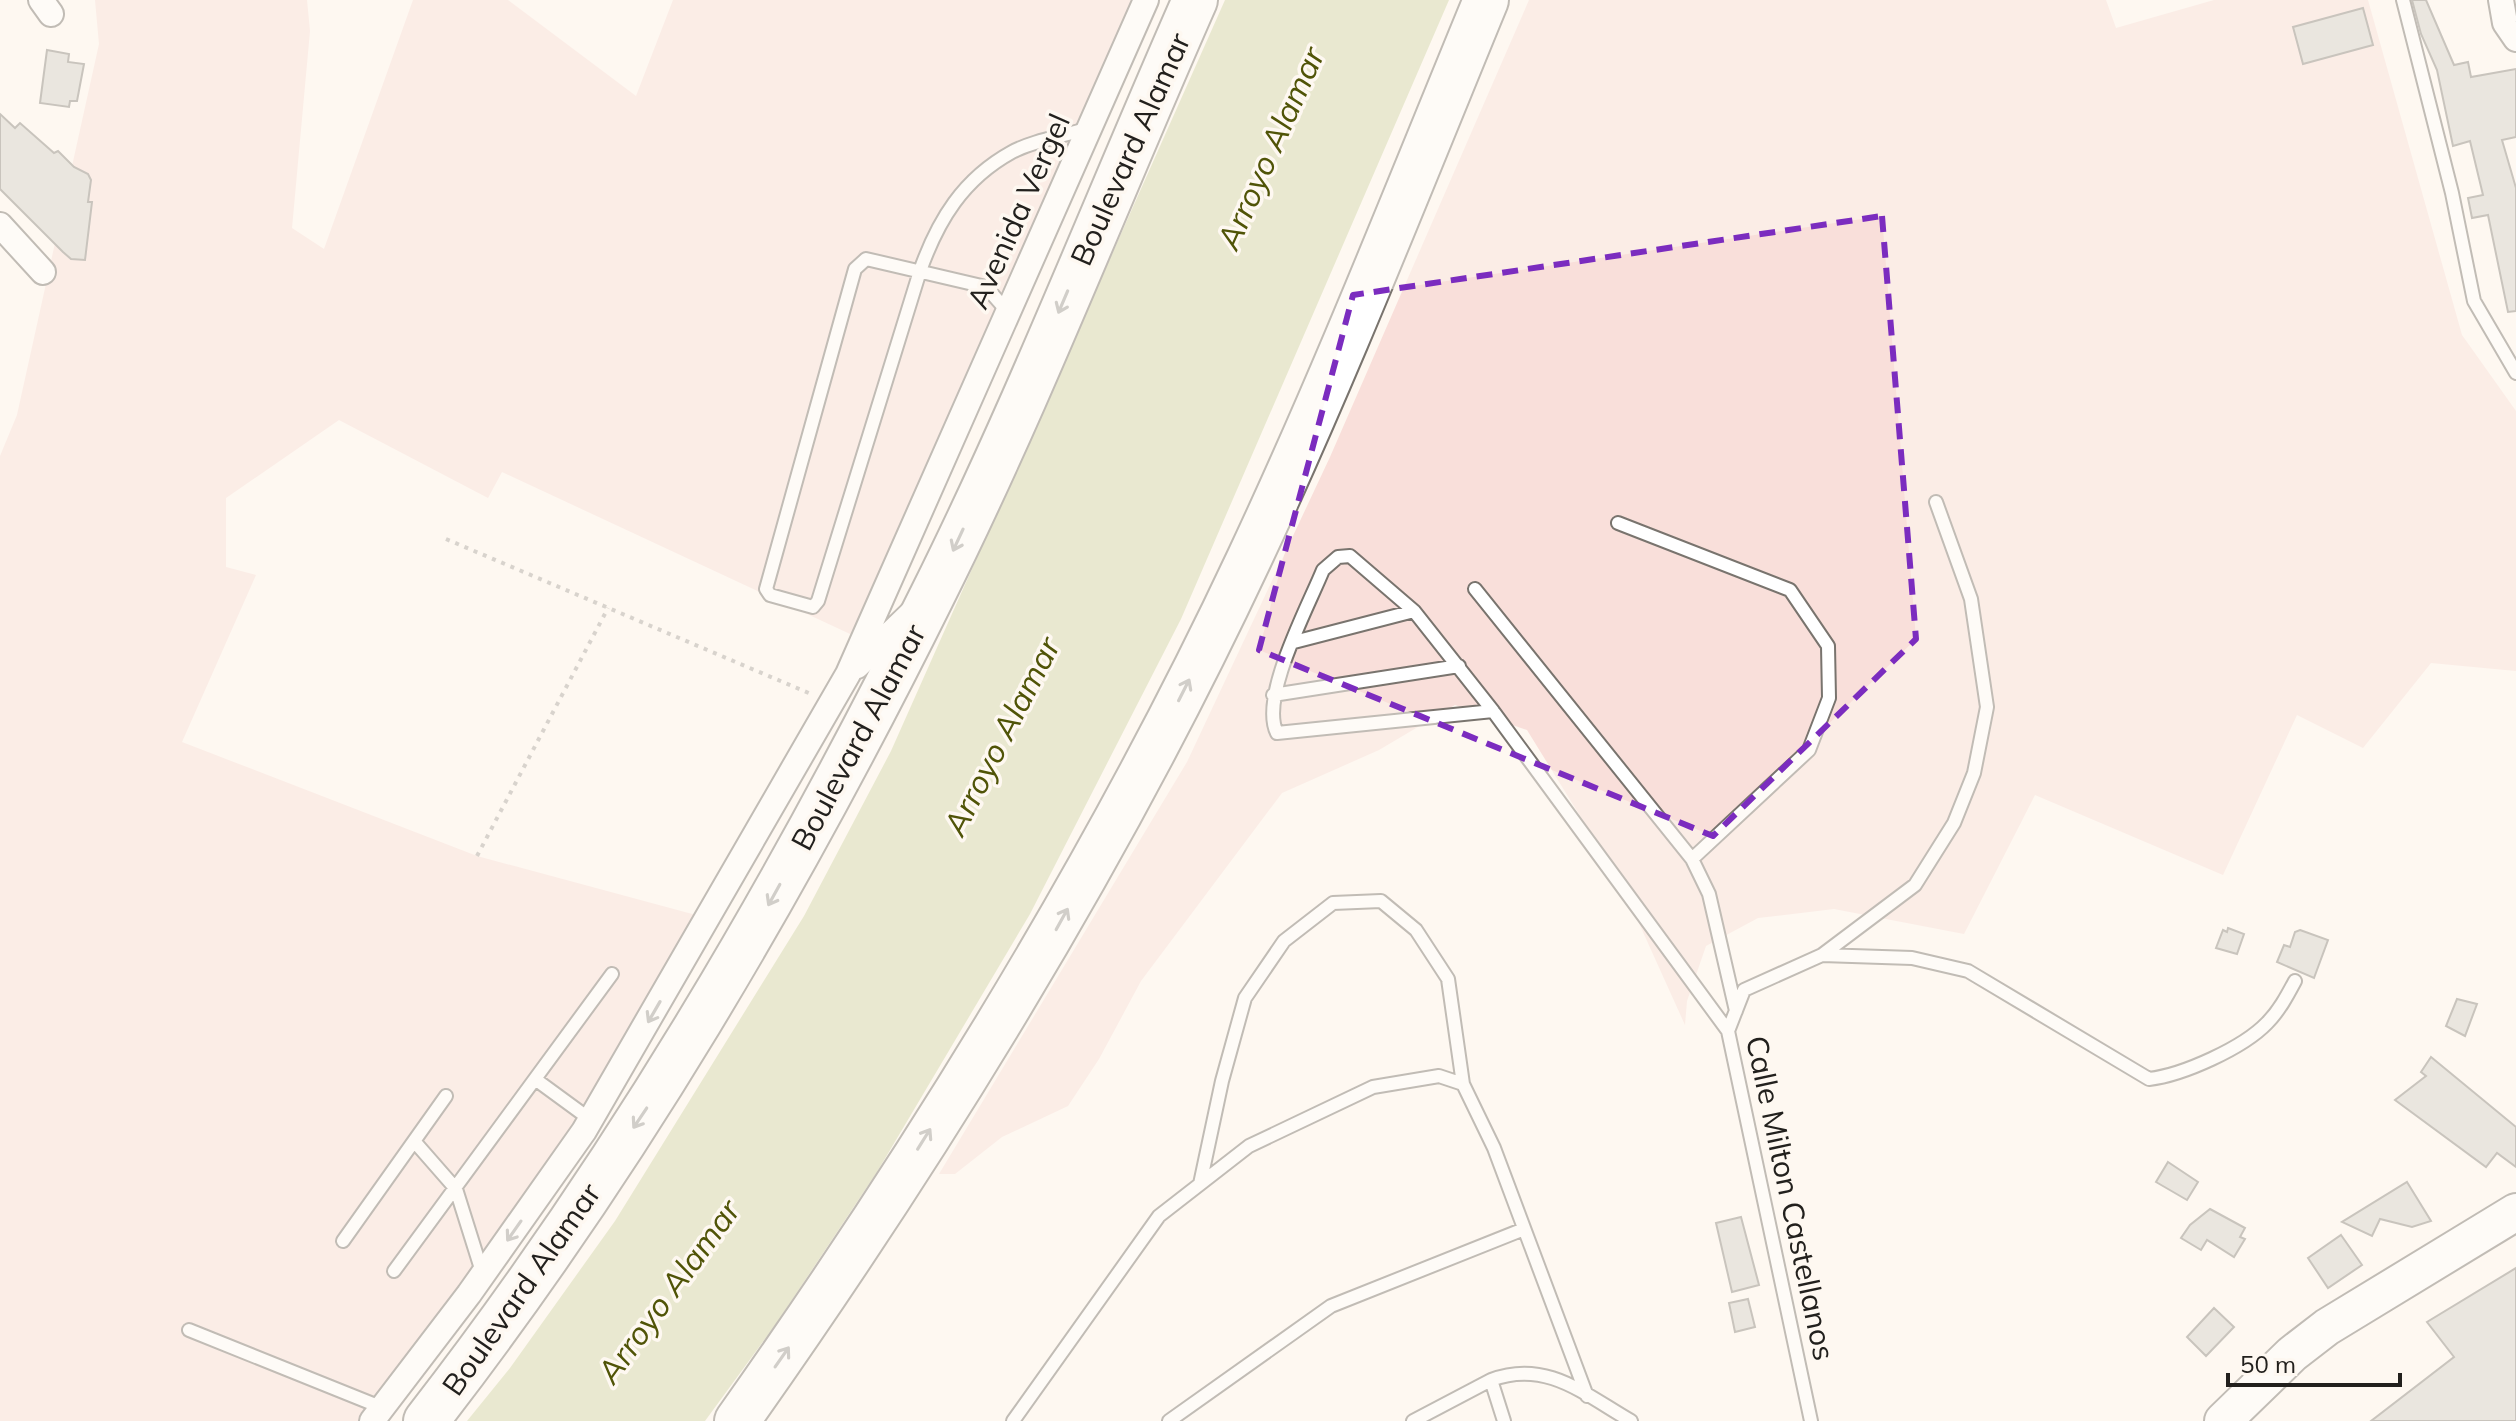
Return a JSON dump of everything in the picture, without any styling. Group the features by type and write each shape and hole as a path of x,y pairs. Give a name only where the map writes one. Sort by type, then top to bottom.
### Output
{"highway":[{"name":"Boulevard Alamar","path":"426,1421 503,1322 653,1099 752,936 933,593 1195,0"},
{"path":"737,1421 818,1307 1049,942 1152,754 1256,543 1363,298 1486,0"}],"main road":[{"path":"2223,1421 2292,1354 2327,1327 2516,1212"}],"street":[{"name":"Avenida Vergel","path":"848,674 951,449 1146,0"},
{"path":"2501,0 2505,23 2516,38"},
{"path":"0,225 43,272"},
{"path":"378,1414 483,1275 591,1120 848,674 933,593"}],"lane":[{"path":"2403,0 2452,193 2474,301 2516,373"},
{"path":"1008,312 986,287 920,271 866,259 855,269 766,589 770,595 813,607 818,601 920,271 935,230 965,188 1013,151 1089,128"},
{"path":"1822,955 1915,885 1954,823 1974,773 1987,707 1971,599 1936,502"},
{"path":"1618,523 1790,590 1828,646 1829,698 1809,750 1692,859"},
{"path":"1493,711 1277,733 1271,722 1273,695 1323,570 1338,557 1350,556 1414,611 1459,666 1493,711 1728,1031"},
{"path":"1475,589 1692,859 1709,894 1736,1011"},
{"path":"1294,642 1414,611"},
{"path":"1273,695 1459,666"},
{"path":"1200,1184 1222,1081 1245,998 1284,941 1333,903 1381,901 1416,930 1448,979 1463,1084 1494,1148 1587,1396"},
{"name":"Calle Milton Castellanos","path":"1811,1421 1728,1031 1744,990 1822,955 1912,958 1968,971 2149,1079 2165,1077 2201,1063 2248,1038 2266,1024 2295,981"},
{"path":"394,1271 612,974"},
{"path":"1013,1421 1159,1216 1249,1146 1373,1087 1439,1076 1463,1084"},
{"path":"535,1079 591,1120"},
{"path":"343,1241 446,1096"},
{"path":"414,1141 456,1189 483,1275"},
{"path":"1169,1421 1331,1306 1524,1229"},
{"path":"189,1330 378,1414"},
{"path":"1413,1421 1513,1371 1549,1375 1631,1421"},
{"path":"1491,1380 1504,1421"}],"path":[{"path":"446,539 832,703"},
{"path":"477,856 608,608"}],"highlighted area":[{"path":"1882,216 1916,639 1713,836 1259,650 1353,295"}],"shaded area":[{"path":"95,0 307,0 310,31 292,228 324,249 413,0 508,0 636,96 673,0 1146,0 863,640 502,472 488,498 339,420 226,498 226,567 256,575 182,742 477,856 707,918 584,1131 373,1421 0,1421 0,456 17,415 99,44"},
{"path":"1529,0 2106,0 2116,28 2214,0 2368,0 2462,335 2516,411 2516,671 2431,663 2363,748 2297,715 2223,875 2035,795 1964,934 1834,909 1758,918 1706,946 1687,1001 1685,1025 1619,879 1527,730 1455,705 1379,750 1282,793 1141,981 1099,1059 1068,1106 1002,1137 955,1174 939,1174 1187,762 1330,457"}],"water":[{"name":"Arroyo Alamar","path":"1225,0 1449,0 1181,619 1030,914 877,1172 778,1321 705,1421 467,1421 510,1368 615,1221 804,916 891,751"}],"building":[{"path":"2412,0 2426,0 2454,65 2468,62 2471,77 2516,69 2516,137 2502,140 2516,188 2516,311 2508,312 2488,215 2472,218 2468,198 2483,195 2470,141 2453,146 2437,70 2421,34"},
{"path":"2363,8 2373,45 2303,64 2293,27"},
{"path":"47,50 69,54 68,62 84,64 77,101 70,101 69,107 40,103"},
{"path":"0,114 15,128 20,123 54,153 58,151 74,167 88,174 91,180 88,202 92,202 85,260 71,259 0,189"},
{"path":"2228,928 2244,934 2237,954 2216,948 2223,930 2227,932"},
{"path":"2300,930 2328,940 2314,978 2277,962 2284,945 2290,947 2295,932"},
{"path":"2457,999 2477,1004 2465,1036 2446,1026"},
{"path":"2431,1057 2516,1127 2516,1167 2497,1153 2486,1167 2395,1100 2426,1076 2421,1072"},
{"path":"2168,1162 2198,1182 2187,1200 2156,1182"},
{"path":"2407,1182 2431,1221 2412,1227 2380,1219 2372,1236 2342,1222"},
{"path":"2210,1209 2245,1228 2240,1237 2245,1239 2234,1257 2207,1240 2201,1250 2181,1238 2190,1225"},
{"path":"1741,1217 1759,1285 1732,1292 1716,1223"},
{"path":"2341,1235 2362,1265 2328,1288 2308,1258"},
{"path":"2516,1268 2516,1421 2371,1421 2454,1357 2427,1322"},
{"path":"1748,1299 1755,1327 1735,1332 1729,1303"},
{"path":"2214,1308 2234,1327 2206,1356 2187,1337"}]}
